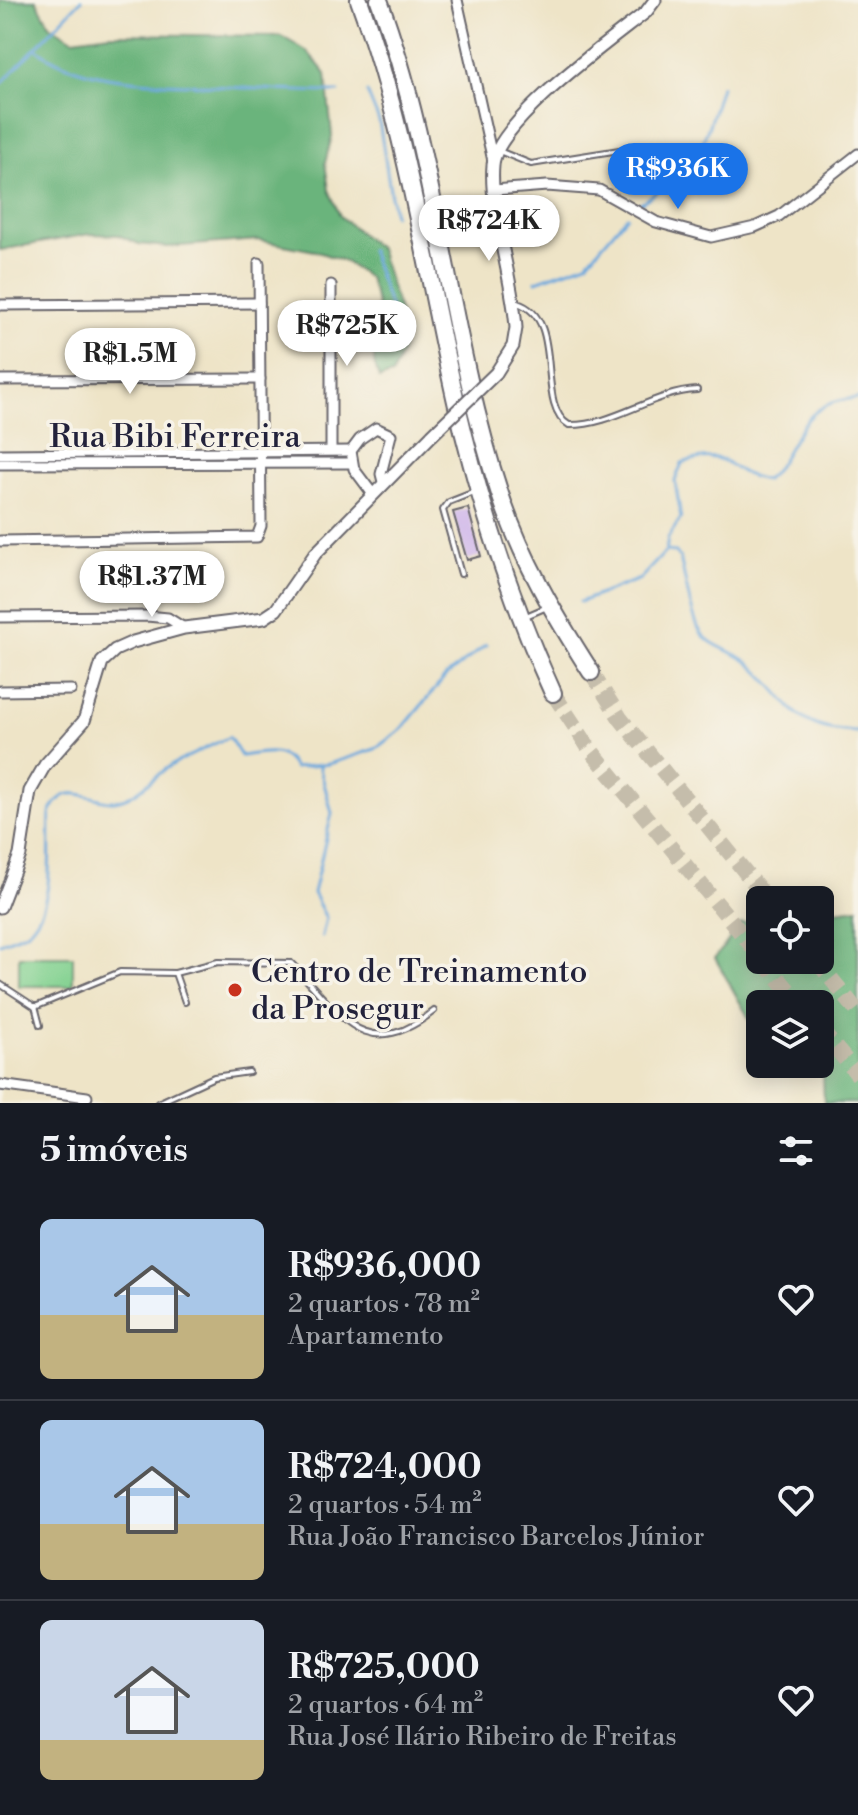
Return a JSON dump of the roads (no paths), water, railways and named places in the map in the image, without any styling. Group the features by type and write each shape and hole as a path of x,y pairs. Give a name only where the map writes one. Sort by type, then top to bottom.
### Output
{"highway":[{"path":"359,0 392,105 457,408 479,490 520,618 553,693"},
{"path":"379,0 409,101 488,457 516,537 550,606 591,672"}],"street":[{"path":"0,907 20,855 30,791 45,765 84,721 102,662 115,650 133,642 184,628 264,618 276,610 315,554 383,482 496,373 513,346 516,328 514,303 494,190 495,156 457,0"},
{"path":"495,156 530,107 646,12 655,0"},
{"path":"494,190 547,186 599,190 656,222 711,237 755,227 779,216 858,154"},
{"path":"0,541 257,537 261,526 259,263"},
{"path":"331,285 331,450"},
{"path":"0,305 259,303"},
{"path":"0,380 260,379"},
{"path":"372,493 351,463 351,451 360,439 376,428 391,435 381,474 383,482"},
{"name":"Rua Bibi Ferreira","path":"0,464 48,459 351,451"},
{"name":"Rua Bibi Ferreira","path":"0,454 48,459 351,463"},
{"path":"0,617 147,616 168,618 184,628"},
{"path":"0,691 71,690"},
{"path":"0,1085 87,1097"}],"lane":[{"path":"495,156 531,164 632,148"},
{"path":"514,303 528,307 542,323 546,357 560,416 569,425 591,424 664,396 697,390"},
{"path":"461,574 444,506 479,490"},
{"path":"520,618 550,606"},
{"path":"35,1006 120,972 175,973 218,962 291,963 357,1031 374,1037 414,1026 434,1011"},
{"path":"175,973 185,1002"},
{"path":"0,984 35,1006 40,1025"},
{"path":"158,1103 214,1077 249,1072"}],"waterway":[{"path":"0,85 81,0"},
{"path":"35,48 75,69 121,79 339,92"},
{"path":"639,204 675,179 695,156 721,86"},
{"path":"367,92 379,121 394,215"},
{"path":"536,281 587,263 627,216"},
{"path":"370,250 393,316"},
{"path":"580,602 640,579 666,551 668,538 681,518 675,481 682,463 720,459 752,477 765,480 774,472 812,415 831,403 858,398"},
{"path":"666,551 676,552 680,558 693,613 703,635 749,663 805,719 818,726 858,732"},
{"path":"0,943 29,930 38,919 49,875 50,814 63,796 80,794 106,801 122,799 137,792 172,765 229,737 241,756 278,754 284,756 294,768 329,764 375,749 402,729 446,676 486,645"},
{"path":"319,765 332,813 313,893 326,918 322,936"}],"tunnel":[{"path":"591,672 620,718 757,886"},
{"path":"553,693 589,748 746,939"},
{"path":"775,974 788,990"},
{"path":"827,974 858,1012"},
{"path":"834,1046 858,1075"}],"place":[{"name":"Centro de Treinamento da Prosegur","path":"235,990"}]}
